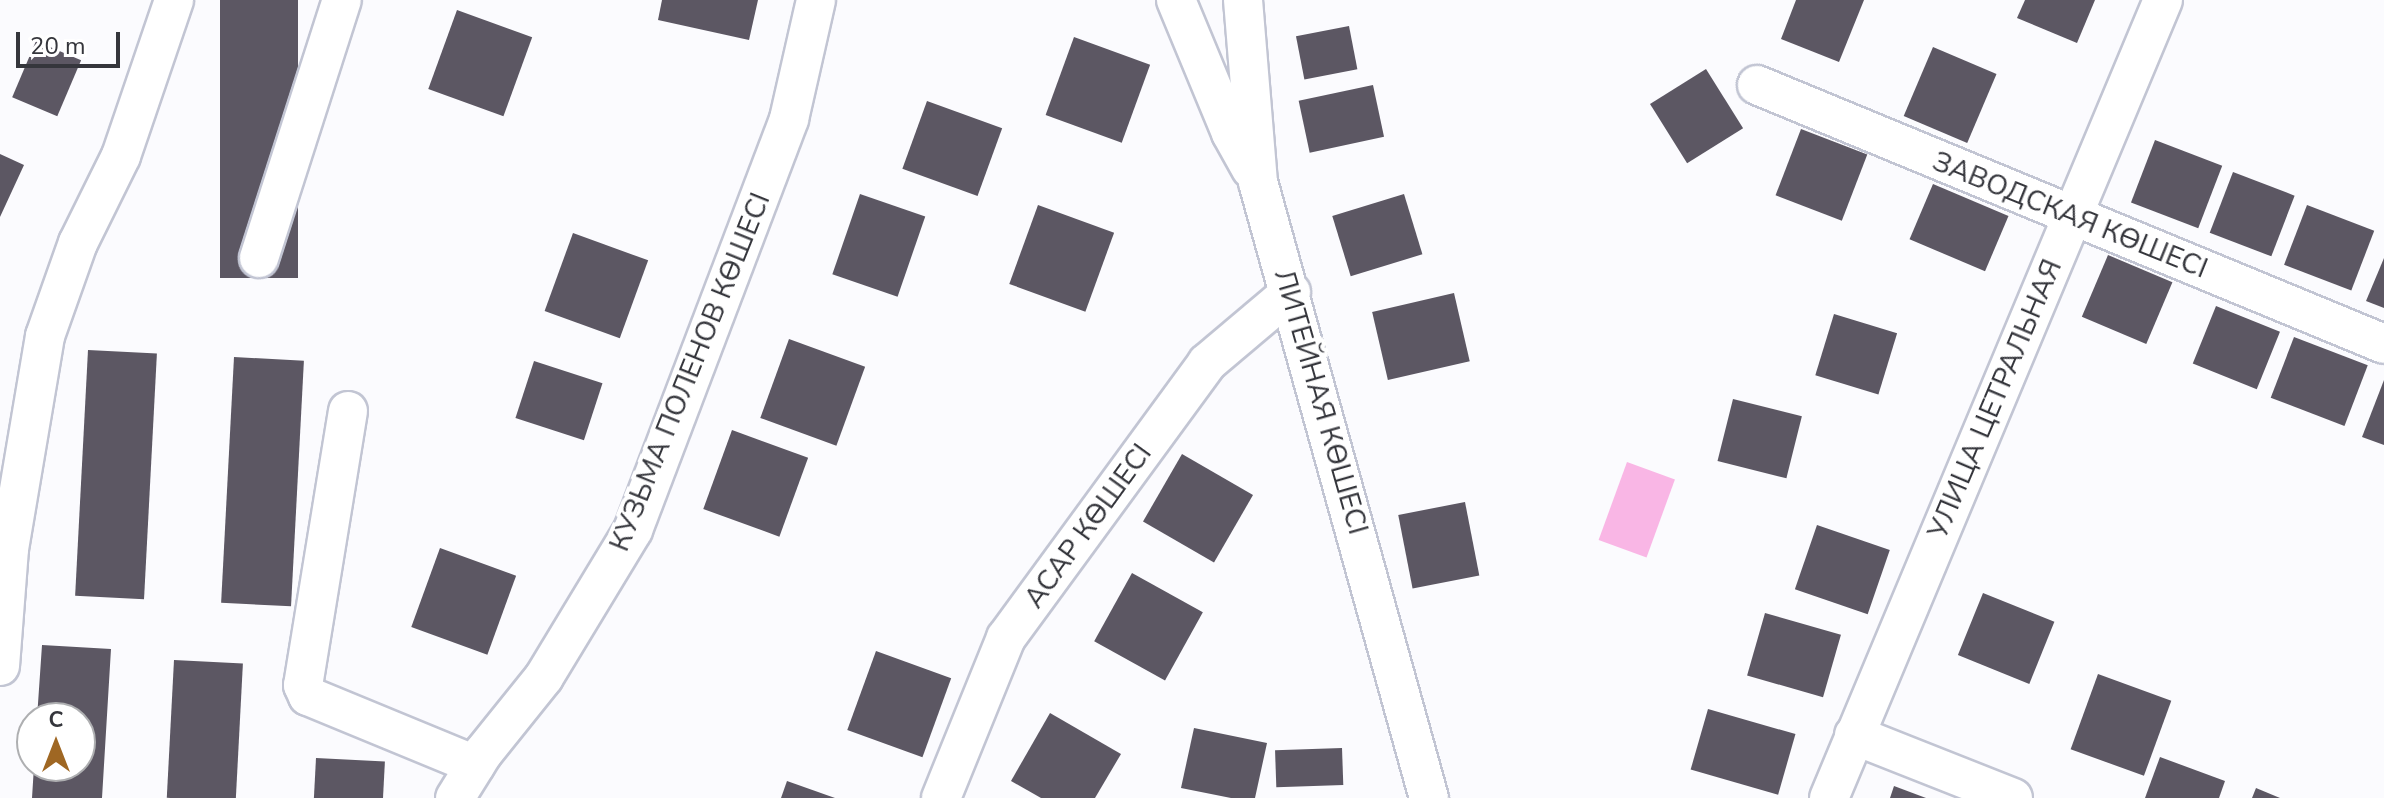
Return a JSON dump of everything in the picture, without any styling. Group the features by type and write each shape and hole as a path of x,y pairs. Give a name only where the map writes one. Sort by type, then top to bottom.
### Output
{"street":[{"path":"0,666 9,549 45,336 78,243 121,156 174,0"},
{"path":"259,258 342,0"},
{"name":"КУЗЬМА ПОЛЕНОВ КӨШЕСІ","path":"455,798 475,765 544,677 633,530 789,119 816,0"},
{"path":"1176,0 1231,133 1258,182"},
{"name":"ЛИТЕЙНАЯ КӨШЕСІ","path":"1243,0 1258,182 1291,292 1422,791"},
{"name":"УЛИЦА ЦЕТРАЛЬНАЯ","path":"1829,798 2163,0"},
{"name":"ЗАВОДСКАЯ КӨШЕСІ","path":"1757,85 2384,344"},
{"name":"АСАР КӨШЕСІ","path":"941,798 1006,638 1207,363 1291,292"},
{"path":"348,411 303,685 308,696 475,765"},
{"path":"1854,735 2013,798"}],"shaded area":[{"path":"1627,462 1675,479 1647,557 1599,540"}],"building":[{"path":"220,0 298,0 298,278 220,278"},
{"path":"662,0 758,0 749,40 658,20"},
{"path":"1796,0 1864,0 1839,62 1781,39"},
{"path":"2025,0 2095,0 2077,43 2017,18"},
{"path":"457,10 532,37 503,116 428,89"},
{"path":"1349,26 1357,69 1304,79 1296,36"},
{"path":"1074,37 1150,65 1122,143 1046,115"},
{"path":"36,41 81,60 57,116 12,97"},
{"path":"1933,47 1997,74 1967,143 1904,116"},
{"path":"1706,69 1743,128 1687,163 1650,104"},
{"path":"1373,85 1384,137 1310,153 1299,101"},
{"path":"927,101 1002,128 978,196 902,169"},
{"path":"1801,129 1867,154 1842,221 1776,195"},
{"path":"2155,140 2222,166 2198,228 2131,203"},
{"path":"0,154 24,165 0,217"},
{"path":"2233,172 2295,196 2271,256 2210,233"},
{"path":"1933,184 2008,216 1985,271 1910,239"},
{"path":"860,194 925,216 898,297 832,274"},
{"path":"1404,194 1422,254 1351,276 1332,216"},
{"path":"1038,205 1114,233 1085,312 1009,284"},
{"path":"2307,205 2374,231 2351,291 2284,265"},
{"path":"573,233 648,260 620,338 545,311"},
{"path":"2108,255 2172,282 2146,344 2082,317"},
{"path":"2384,258 2384,308 2366,301"},
{"path":"1454,293 1470,361 1388,380 1372,312"},
{"path":"2216,306 2280,332 2257,389 2193,363"},
{"path":"1834,314 1897,333 1878,395 1815,375"},
{"path":"2294,337 2368,365 2344,426 2271,398"},
{"path":"789,339 865,367 836,446 760,418"},
{"path":"88,350 157,354 144,599 75,596"},
{"path":"234,357 304,361 291,606 221,603"},
{"path":"534,361 602,383 584,440 515,418"},
{"path":"2384,380 2384,445 2362,437"},
{"path":"1733,399 1802,416 1786,478 1718,461"},
{"path":"732,430 808,458 779,537 703,509"},
{"path":"1182,454 1253,495 1214,563 1143,522"},
{"path":"1465,502 1479,576 1413,589 1398,515"},
{"path":"1817,525 1890,550 1868,614 1795,589"},
{"path":"440,548 516,576 487,655 411,627"},
{"path":"1132,573 1203,612 1165,680 1094,641"},
{"path":"1983,593 2054,622 2029,684 1958,655"},
{"path":"1765,613 1841,635 1823,697 1747,675"},
{"path":"42,645 111,649 102,798 32,798 33,782 96,782 96,702 38,702"},
{"path":"876,651 951,678 922,757 847,730"},
{"path":"174,660 243,664 236,798 167,798"},
{"path":"2098,674 2171,701 2144,776 2071,749"},
{"path":"1708,709 1795,734 1778,795 1691,770"},
{"path":"1050,713 1121,754 1095,798 1041,798 1011,781"},
{"path":"1194,728 1267,743 1255,798 1231,798 1181,788"},
{"path":"1342,748 1343,785 1276,787 1275,750"},
{"path":"2160,757 2225,781 2219,798 2145,798"},
{"path":"316,758 385,762 383,798 314,798"},
{"path":"787,781 835,798 781,798"},
{"path":"1894,786 1926,798 1890,798"},
{"path":"2256,788 2280,798 2252,798"}]}
